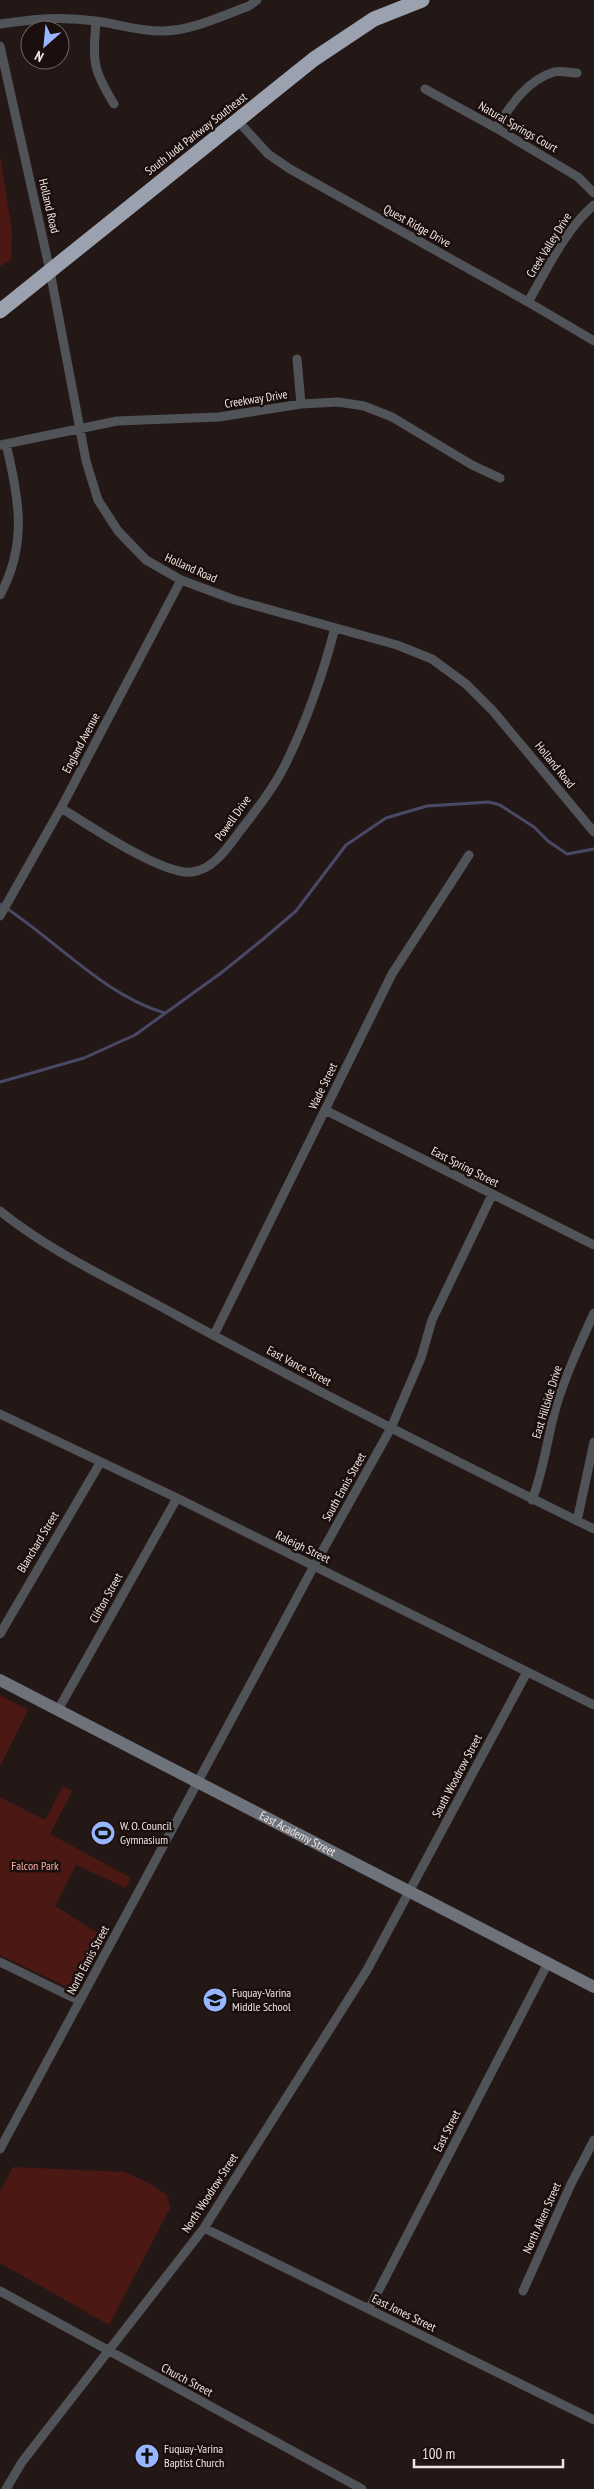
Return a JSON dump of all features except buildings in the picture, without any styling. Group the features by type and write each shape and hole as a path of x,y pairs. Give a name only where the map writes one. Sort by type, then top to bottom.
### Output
{"highway":[{"name":"South Judd Parkway Southeast","path":"0,310 314,59 374,19 422,0"}],"street":[{"path":"0,24 46,17 96,21 141,30 165,31 207,22 249,6 257,0"},
{"path":"96,21 93,60 100,82 114,104"},
{"name":"Holland Road","path":"0,46 50,271 78,428 98,500 118,530 146,560 181,580 235,600 398,646 432,659 466,684 527,749 594,832"},
{"path":"496,128 516,98 537,80 556,71 577,73"},
{"name":"Natural Springs Court","path":"425,89 496,128 578,177 594,193"},
{"name":"Quest Ridge Drive","path":"238,120 268,154 290,169 594,341"},
{"name":"Creek Valley Drive","path":"528,302 562,242 579,218 594,205"},
{"path":"297,359 301,404"},
{"name":"Creekway Drive","path":"3,445 118,421 218,417 301,404 338,402 364,406 392,417 472,465 500,478"},
{"path":"0,595 16,559 19,527 17,495 3,445"},
{"name":"England Avenue","path":"0,916 60,808 181,580"},
{"name":"Powell Drive","path":"60,808 168,869 191,873 207,868 223,854 286,765 322,674 335,628"},
{"name":"Wade Street","path":"214,1335 392,974 469,855"},
{"name":"East Spring Street","path":"325,1110 594,1245"},
{"name":"South Ennis Street","path":"198,1782 314,1566 392,1428 421,1358 432,1320 492,1195"},
{"name":"East Vance Street","path":"0,1211 44,1244 392,1428 532,1500 594,1529"},
{"name":"East Hillside Drive","path":"532,1500 540,1479 547,1442 565,1378 594,1313"},
{"name":"Raleigh Street","path":"0,1414 177,1498 594,1705"},
{"path":"578,1521 594,1442"},
{"name":"Blanchard Street","path":"0,1634 100,1463"},
{"name":"Clifton Street","path":"58,1710 177,1498"},
{"name":"South Woodrow Street","path":"410,1892 527,1672"},
{"name":"East Academy Street","path":"0,1680 594,1988"},
{"name":"North Ennis Street","path":"1,2144 198,1782"},
{"name":"North Woodrow Street","path":"6,2489 22,2462 204,2228 367,1970 410,1892"},
{"path":"0,1962 80,2001"},
{"name":"East Street","path":"369,2309 548,1963"},
{"name":"North Aiken Street","path":"523,2292 590,2158 594,2140"},
{"name":"East Jones Street","path":"204,2228 594,2420"},
{"name":"Church Street","path":"0,2291 362,2489"}],"green space":[{"path":"0,155 12,231 11,260 0,266"},
{"path":"0,1695 28,1710 0,1766"},
{"name":"Falcon Park","path":"63,1786 72,1791 50,1834 131,1878 126,1888 76,1865 55,1906 101,1935 71,1989 0,1955 0,1797 45,1820"},
{"path":"13,2167 124,2172 147,2182 167,2195 170,2208 109,2325 0,2263 0,2191"}],"waterway":[{"path":"0,1082 84,1058 135,1035 221,973 296,911 346,845 386,818 427,806 489,802 500,805 534,827 548,841 567,854 594,849"},
{"path":"0,904 100,980 142,1005 165,1013"}],"place":[{"name":"W. O. Council Gymnasium","path":"103,1833"},
{"name":"Fuquay-Varina Middle School","path":"215,2000"},
{"name":"Fuquay-Varina Baptist Church","path":"147,2456"}]}
